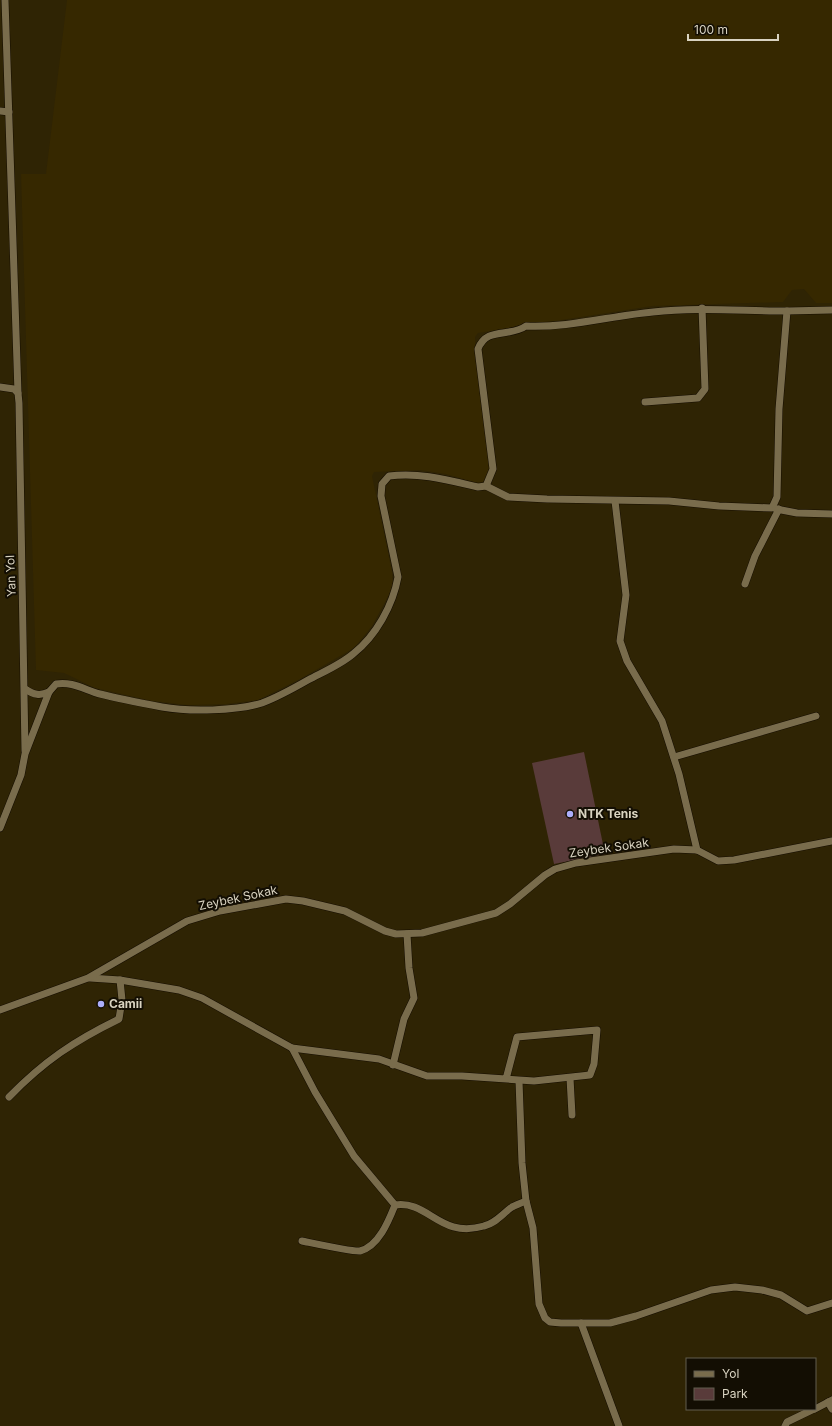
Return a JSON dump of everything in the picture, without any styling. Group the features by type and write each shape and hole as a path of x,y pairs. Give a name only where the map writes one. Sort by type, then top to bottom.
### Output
{"street":[{"name":"Yan Yol","path":"5,0 18,393 26,754"},
{"path":"0,111 9,112"},
{"path":"645,402 698,398 702,394 705,389 702,308"},
{"path":"486,486 493,469 478,349 481,342 487,336 519,331 526,326 550,327 623,315 702,308 787,311 832,310"},
{"path":"745,584 776,509 779,410 787,311"},
{"path":"0,387 14,389 18,393"},
{"path":"0,828 21,774 26,754 49,692 56,684 71,684 98,694 164,707 189,710 239,708 262,703 288,691 353,654 369,639 386,611 396,590 398,577 381,496 382,484 389,476 406,474 426,475 478,488 486,486 508,497 547,500 669,501 719,506 776,509 797,514 832,514"},
{"path":"615,501 626,595 620,641 627,661 662,721 674,756 697,850"},
{"path":"25,689 33,694 42,695 49,692"},
{"path":"674,756 816,716"},
{"name":"Zeybek Sokak","path":"0,1010 88,978 187,921 220,911 286,899 324,905 345,911 385,931 407,934 422,934 496,913 510,904 545,875 565,866 674,849 697,850 718,861 734,860 832,841"},
{"path":"393,1065 404,1019 414,998 409,968 407,934"},
{"path":"88,978 120,980 179,990 202,998 292,1048 379,1060 426,1076 462,1076 518,1081 570,1078 590,1075 594,1064 597,1030 517,1037 506,1079"},
{"path":"9,1097 33,1073 54,1056 83,1037 119,1019 122,1000 120,980"},
{"path":"292,1048 315,1092 354,1156 395,1205 416,1207 449,1227 473,1229 492,1224 513,1207 526,1201"},
{"path":"570,1078 572,1115"},
{"path":"518,1081 522,1163 526,1201 533,1228 539,1304 542,1313 550,1322 610,1322 724,1287 762,1290 781,1295 807,1311 832,1303"},
{"path":"302,1241 360,1251 369,1247 384,1230 395,1205"},
{"path":"581,1323 619,1426"},
{"path":"816,1408 830,1401 832,1409"},
{"path":"785,1426 787,1422 813,1410"}],"shaded area":[{"path":"67,0 832,0 832,303 816,303 804,289 792,290 783,302 652,306 478,333 475,337 476,361 490,460 489,473 483,482 478,483 446,474 420,470 374,472 372,476 392,572 393,587 372,626 354,648 300,679 258,700 226,704 188,705 153,701 95,688 64,673 36,670 21,174 46,174"}],"green space":[{"name":"NTK Tenis","path":"584,752 605,854 554,864 532,763"}],"place":[{"name":"NTK Tenis","path":"570,814"},
{"name":"Camii","path":"101,1004"}]}
